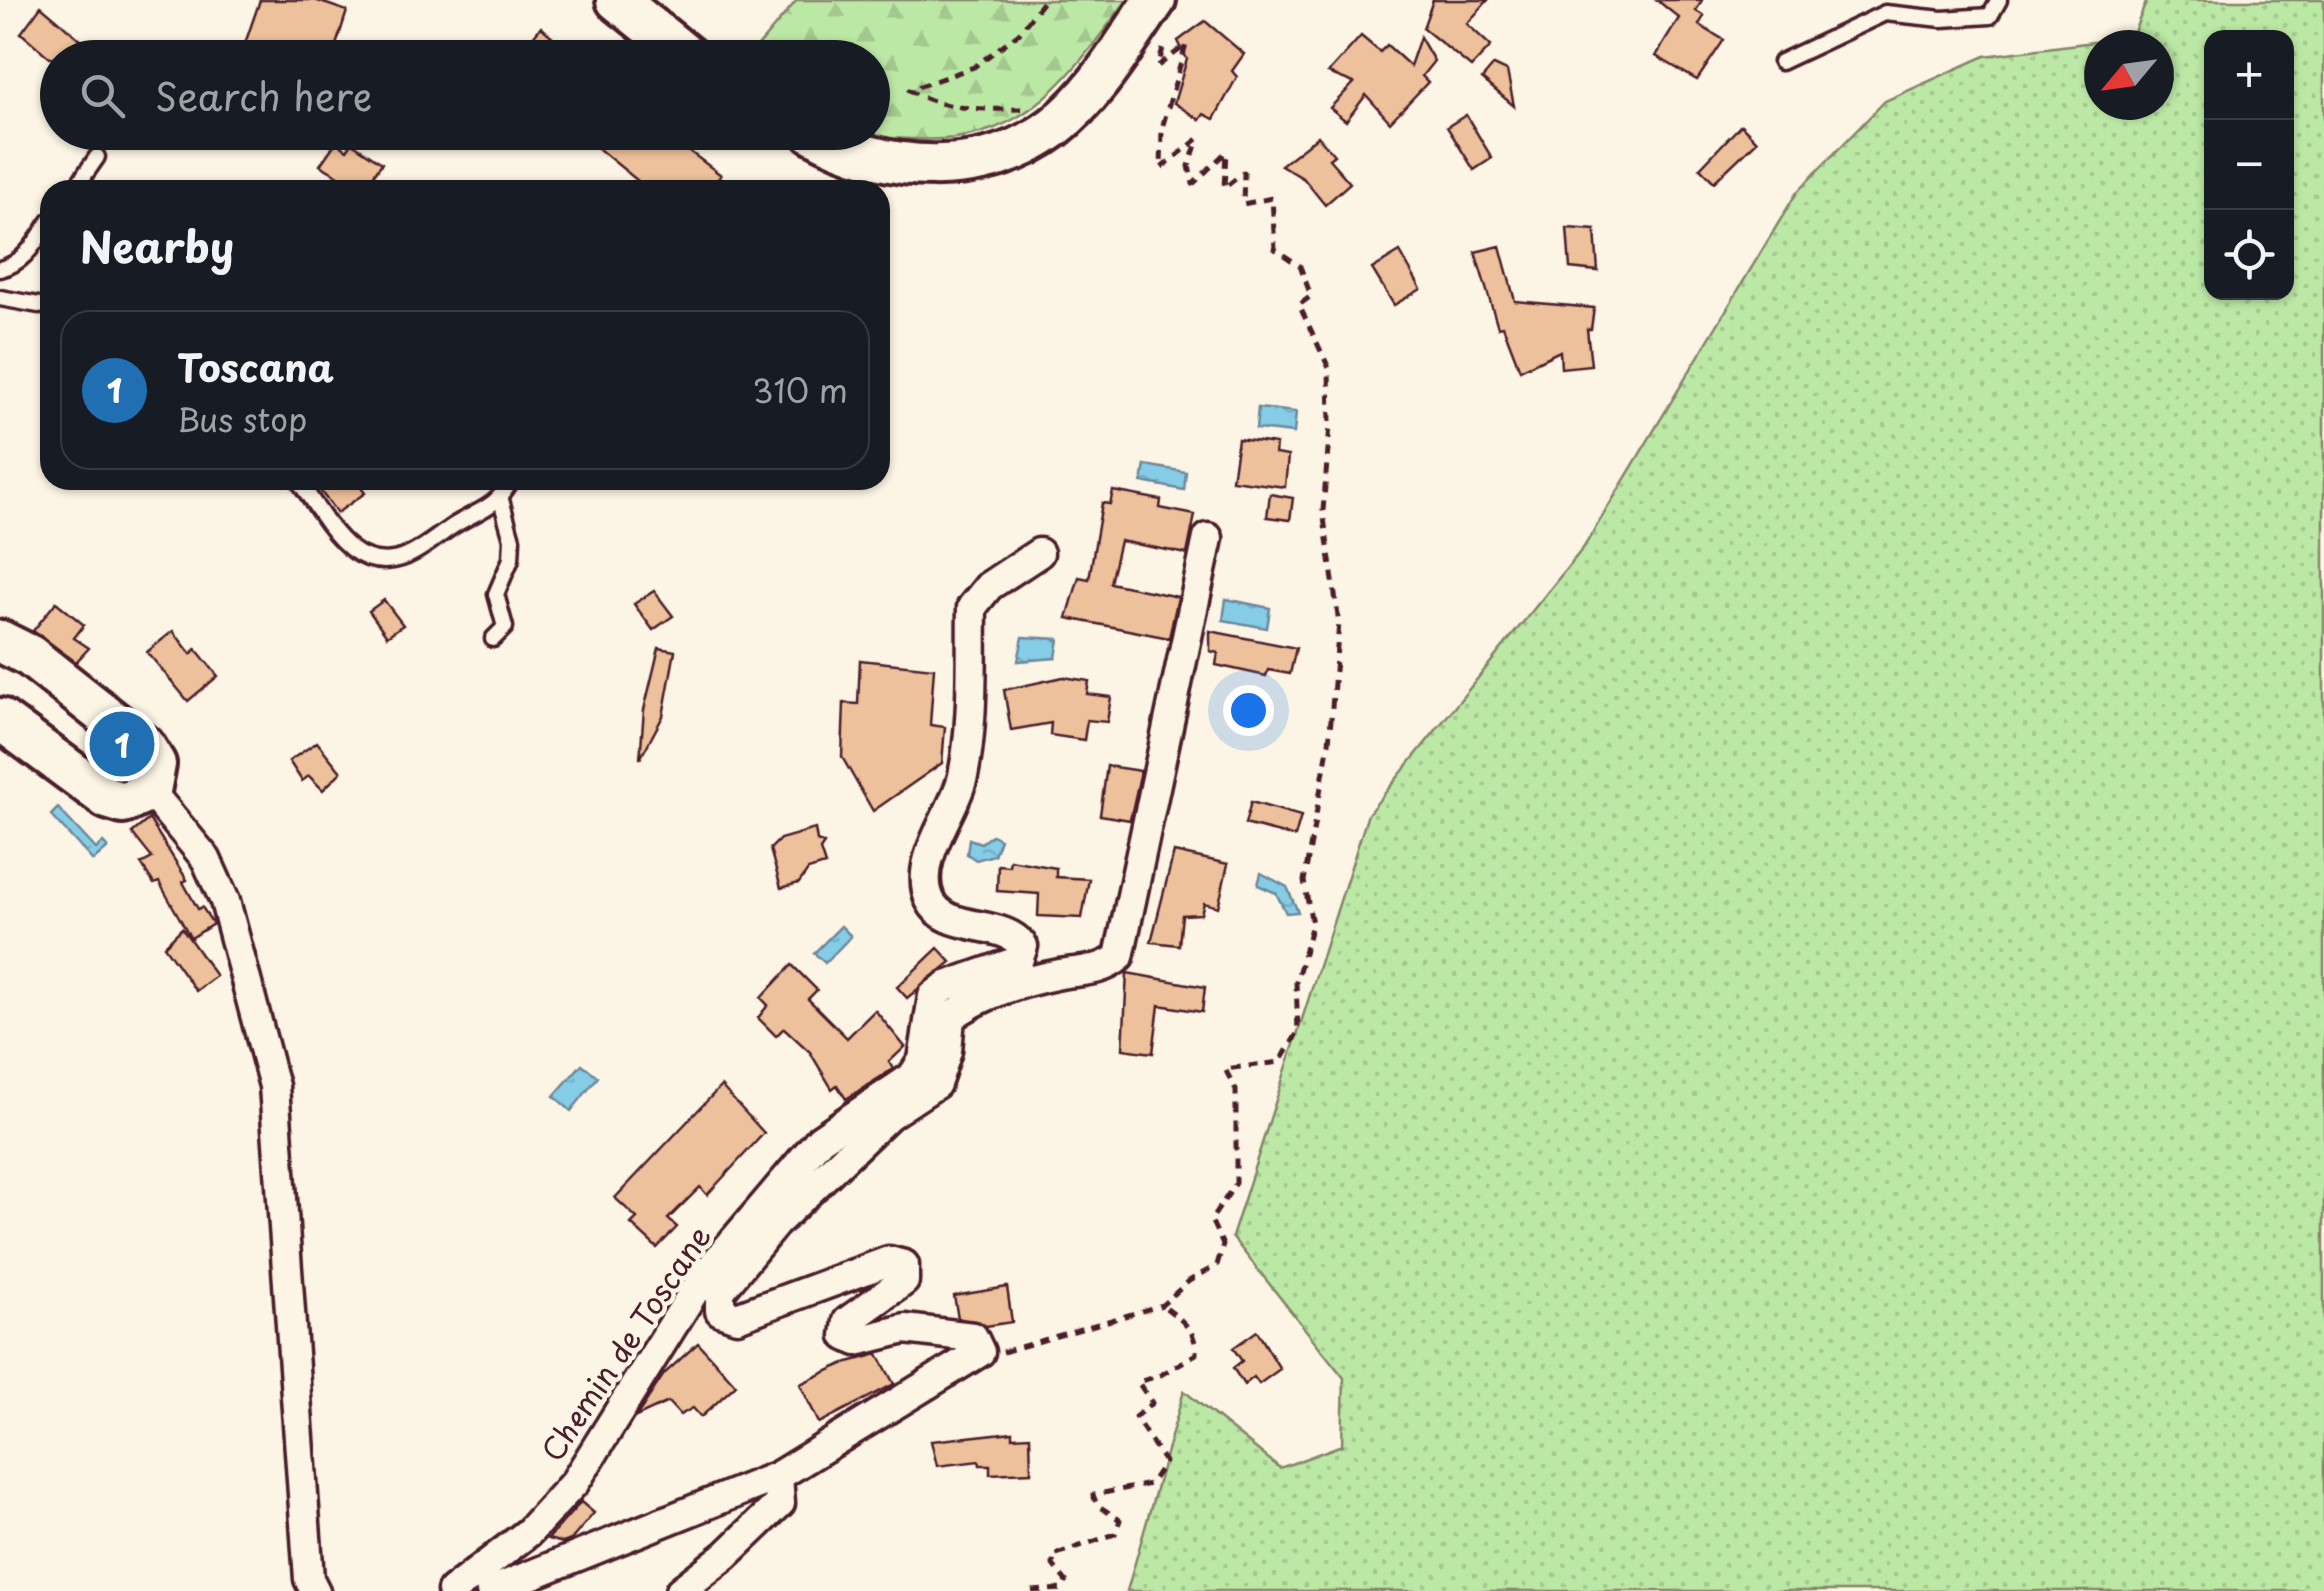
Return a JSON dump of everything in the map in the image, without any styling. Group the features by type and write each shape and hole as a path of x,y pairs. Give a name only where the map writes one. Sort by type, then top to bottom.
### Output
{"main road":[{"path":"617,0 666,40"},
{"path":"852,150 872,159 938,166 984,158 1051,129 1087,94 1155,0"},
{"path":"0,642 30,656 144,746 156,764 150,792 123,803 107,798 0,719"}],"street":[{"path":"468,1590 778,1476 980,1352 973,1337 905,1329 857,1341 846,1336 848,1321 904,1281 904,1265 889,1261 737,1317 720,1312 720,1291 774,1224 848,1152 889,1115 936,1084 947,1051 950,1018 967,1004 1057,974 1105,968 1119,957 1208,538"},
{"name":"Chemin de Toscane","path":"468,1590 576,1482 703,1277 820,1138 912,1077 923,1060 934,996 946,986 1018,961 1022,946 1014,934 949,918 930,901 926,873 962,779 972,608 988,586 1039,553"},
{"path":"150,792 206,860 225,901 274,1086 309,1580 315,1591"},
{"path":"680,1591 726,1555 780,1503 778,1476"}],"lane":[{"path":"1781,62 1885,13 1942,19 1990,16 1999,0"},
{"path":"81,180 96,157"},
{"path":"0,269 13,266 40,235"},
{"path":"0,298 40,305"},
{"path":"305,490 336,536 363,558 377,562 406,556 501,500 506,490"},
{"path":"493,639 505,627 496,594 511,560 512,539 501,500"}],"path":[{"path":"1044,0 1019,33 974,67 909,90 922,98 986,110 1032,109 1051,129"},
{"path":"980,1352 1004,1352 1162,1304 1189,1280 1217,1265 1223,1245 1211,1220 1236,1184 1236,1090 1225,1069 1280,1062 1298,1032 1296,982 1312,924 1304,881 1329,743 1339,623 1322,511 1330,425 1329,368 1299,305 1311,296 1300,266 1275,249 1272,198 1243,204 1244,172 1224,188 1226,152 1193,184 1189,166 1198,139 1161,168 1162,128 1186,45 1158,66 1163,48"},
{"path":"1032,1591 1062,1589 1066,1581 1053,1565 1054,1555 1115,1534 1120,1520 1098,1505 1093,1495 1150,1484 1165,1462 1134,1417 1152,1404 1138,1382 1159,1376 1196,1354 1197,1340 1188,1325 1162,1304"}],"green space":[{"path":"797,0 1127,0 1084,56 1039,102 1014,119 985,131 952,138 890,138 890,40 763,40"},
{"path":"2147,0 2324,0 2324,1591 1127,1591 1184,1391 1280,1468 1342,1445 1344,1378 1232,1237 1368,814 1584,547 1797,192 1885,101 1985,56 2084,43 2084,120 2174,120 2174,30 2135,30"}],"water":[{"path":"1258,408 1296,412 1294,433 1256,429"},
{"path":"1145,465 1186,472 1184,490 1142,482"},
{"path":"1226,599 1270,608 1267,628 1223,620"},
{"path":"1023,637 1059,639 1056,658 1018,661"},
{"path":"58,808 96,849 103,843 108,848 93,861 51,815"},
{"path":"992,835 1000,839 994,855 976,860 967,854 969,839 981,843"},
{"path":"1261,873 1287,887 1298,912 1286,913 1276,893 1258,885"},
{"path":"841,926 851,936 825,963 814,953"},
{"path":"582,1064 598,1077 571,1111 554,1096"}],"building":[{"path":"260,0 315,0 347,11 338,40 246,40"},
{"path":"1433,0 1488,0 1467,24 1491,46 1471,67 1423,28"},
{"path":"1657,0 1702,0 1696,11 1704,16 1699,25 1724,40 1697,80 1656,56 1679,18"},
{"path":"41,6 81,40 40,40 40,49 21,33"},
{"path":"1205,21 1244,54 1232,71 1237,77 1214,119 1204,114 1200,120 1174,103 1187,59 1178,41"},
{"path":"541,27 556,40 530,40"},
{"path":"1361,36 1380,52 1387,45 1410,66 1420,37 1434,61 1422,76 1428,82 1390,122 1366,95 1346,121 1330,108 1354,83 1328,73"},
{"path":"1494,65 1507,71 1514,106 1482,79"},
{"path":"1466,115 1492,158 1474,170 1447,127"},
{"path":"1741,125 1757,141 1714,182 1700,168"},
{"path":"1318,136 1334,155 1329,159 1350,183 1325,205 1304,179 1281,165"},
{"path":"330,150 362,150 382,163 370,180 346,180 320,165"},
{"path":"600,150 688,150 721,175 717,180 637,180"},
{"path":"1567,228 1595,230 1598,271 1570,268"},
{"path":"1500,246 1515,301 1594,308 1591,329 1587,329 1591,365 1561,368 1560,351 1520,370 1503,326 1498,327 1475,252"},
{"path":"1400,252 1421,289 1394,305 1372,269"},
{"path":"1238,439 1276,444 1275,454 1288,456 1285,487 1232,480"},
{"path":"320,490 363,490 365,493 337,513"},
{"path":"1113,491 1161,500 1160,508 1195,515 1187,554 1120,541 1110,583 1178,597 1169,638 1067,618 1079,577 1089,579 1102,503 1110,504"},
{"path":"1270,494 1293,498 1290,520 1267,517"},
{"path":"654,591 673,616 653,630 634,604"},
{"path":"384,600 403,625 387,636 369,611"},
{"path":"56,602 84,625 74,638 89,648 76,662 33,631"},
{"path":"173,631 191,654 196,649 218,676 188,701 147,652"},
{"path":"1210,631 1296,648 1290,674 1268,670 1266,676 1216,665 1218,653 1210,651"},
{"path":"659,648 675,651 663,716 640,759 644,710"},
{"path":"860,660 934,668 930,725 945,727 942,763 873,811 842,757 844,703 858,704"},
{"path":"1063,677 1089,681 1087,694 1111,697 1107,722 1087,720 1084,740 1050,735 1051,723 1011,730 1004,690"},
{"path":"317,742 341,772 323,790 309,776 302,781 289,761"},
{"path":"1107,766 1141,771 1130,820 1100,815"},
{"path":"1251,802 1301,816 1295,837 1245,824"},
{"path":"149,819 187,880 183,882 198,909 202,907 213,924 191,938 159,882 154,884 141,864 152,858 132,833"},
{"path":"815,829 817,841 824,844 820,850 825,865 808,870 799,883 781,888 770,849 780,839"},
{"path":"1174,852 1228,864 1218,907 1204,903 1201,914 1182,915 1179,945 1151,942"},
{"path":"1010,860 1056,868 1056,877 1089,879 1082,918 1038,916 1039,894 997,891 998,865 1009,866"},
{"path":"182,928 216,976 196,991 164,946"},
{"path":"938,948 951,962 907,998 897,987"},
{"path":"792,965 817,990 808,999 847,1038 875,1010 905,1047 889,1062 893,1069 846,1099 837,1085 832,1089 810,1052 784,1028 776,1036 758,1018 768,1005 761,998"},
{"path":"1127,973 1205,987 1202,1012 1159,1005 1153,1053 1123,1049"},
{"path":"721,1086 764,1133 707,1195 700,1187 668,1219 677,1227 657,1248 631,1224 637,1218 615,1198"},
{"path":"1007,1287 1012,1322 986,1326 958,1318 954,1296"},
{"path":"1257,1331 1280,1369 1259,1384 1254,1377 1244,1385 1233,1368 1242,1361 1233,1348"},
{"path":"698,1343 736,1385 701,1417 693,1408 680,1415 668,1402 636,1417 664,1374"},
{"path":"878,1354 894,1384 819,1423 800,1384 845,1363"},
{"path":"1013,1432 1013,1437 1030,1436 1031,1472 990,1474 990,1465 980,1465 979,1461 937,1466 931,1441"},
{"path":"581,1502 594,1513 571,1540 563,1543 548,1539"}],"place":[{"name":"Toscana","path":"122,744"}]}
